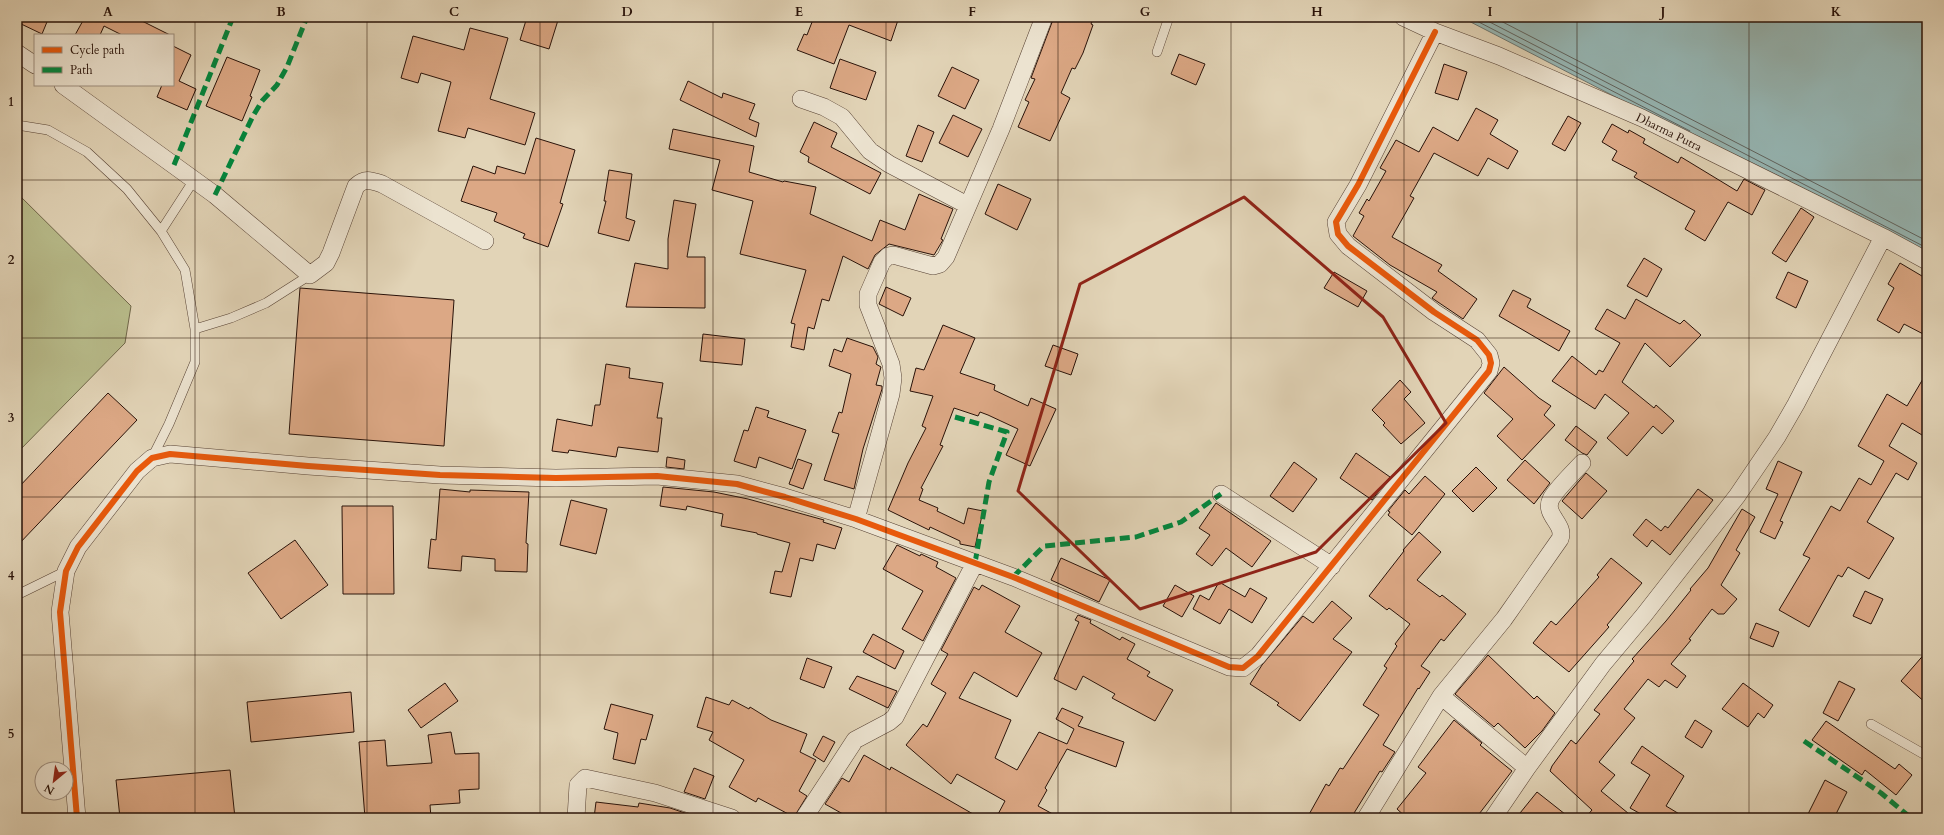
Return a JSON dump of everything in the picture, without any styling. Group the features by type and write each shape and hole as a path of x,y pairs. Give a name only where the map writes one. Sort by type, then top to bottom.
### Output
{"street":[{"path":"856,519 891,394 893,378 891,364 868,305 868,294 882,262 888,256 893,255 933,266 940,264 953,244 967,205 1001,129 1044,17"},
{"name":"Dharma Putra","path":"1403,17 1435,32 1499,56 1642,118 1883,237 1927,261"},
{"path":"77,818 60,612 66,571 78,547 137,471 152,458 170,454 308,466 440,475 556,478 657,476 710,480 737,484 856,519 1044,589 1235,668 1243,668 1258,656 1489,370 1491,363 1490,355 1477,340 1434,312 1348,246 1338,234 1336,222 1358,185 1435,32"},
{"path":"17,53 34,64"},
{"path":"64,86 215,195 310,275 326,263 356,186 363,180 369,180 382,184 485,241"},
{"path":"800,99 824,107 842,117 870,151 890,164 967,205"},
{"path":"1494,818 1527,768 1603,664 1644,615 1732,502 1777,437 1796,404 1883,237"},
{"path":"1372,815 1441,696 1504,619 1560,539 1562,534 1560,527 1550,513 1549,506 1551,499 1582,463"},
{"path":"1221,494 1332,566"},
{"path":"804,818 855,740 889,722 894,717 976,563"},
{"path":"1441,696 1527,768"},
{"path":"576,818 578,785 585,778 655,793 732,818"}],"lane":[{"path":"1157,52 1169,17"},
{"path":"17,125 48,130 87,152 127,189 162,231 184,270 195,329 195,362 169,424 152,458"},
{"path":"162,231 194,180"},
{"path":"195,329 231,318 266,303 310,275"},
{"path":"17,595 66,571"},
{"path":"1871,724 1927,756"}],"highlighted area":[{"path":"1244,197 1383,317 1446,423 1316,552 1140,609 1018,491 1080,284"}],"green space":[{"path":"17,193 131,306 125,343 17,453"}],"water":[{"path":"1461,17 1927,17 1927,258"}],"building":[{"path":"17,17 49,17 42,34 17,22"},
{"path":"85,17 134,17 168,34 120,34 104,26 100,34 76,34"},
{"path":"527,17 559,17 549,49 520,40"},
{"path":"814,17 899,17 891,41 849,25 834,64 797,50 804,34 807,35"},
{"path":"1054,17 1094,17 1091,24 1093,25 1083,53 1075,69 1072,68 1061,93 1070,98 1050,141 1018,127 1029,102 1025,100 1035,79 1031,78"},
{"path":"470,28 508,38 490,99 535,113 525,145 468,128 465,138 438,131 451,82 421,73 418,83 401,78 413,36 464,50"},
{"path":"174,46 191,55 179,81 196,89 187,110 157,97 162,86 174,86"},
{"path":"1179,54 1205,64 1196,85 1171,74"},
{"path":"227,57 260,70 250,96 252,97 242,121 206,106"},
{"path":"840,59 876,72 866,100 830,88"},
{"path":"1444,64 1467,72 1458,100 1435,93"},
{"path":"952,67 979,80 965,109 938,96"},
{"path":"688,81 722,98 723,93 755,104 749,119 759,123 756,137 680,100"},
{"path":"1476,108 1498,120 1490,134 1518,151 1508,169 1488,158 1478,176 1434,153 1410,196 1414,198 1392,237 1442,265 1438,271 1477,299 1463,319 1432,298 1437,292 1390,265 1353,236 1364,216 1359,213 1367,199 1369,201 1386,171 1380,168 1396,140 1419,152 1433,127 1458,141"},
{"path":"953,115 982,129 968,157 939,143"},
{"path":"1568,116 1581,123 1565,151 1552,144"},
{"path":"814,122 837,133 831,147 881,173 870,194 808,162 809,157 800,152"},
{"path":"1612,124 1628,133 1629,130 1645,139 1643,143 1678,163 1681,157 1737,191 1744,179 1765,190 1752,215 1728,202 1705,241 1685,229 1695,211 1634,177 1637,173 1612,160 1617,151 1602,142"},
{"path":"918,125 934,132 922,162 906,156"},
{"path":"673,129 754,146 749,172 783,182 816,187 810,214 872,241 880,220 905,230 919,194 953,209 941,239 943,240 934,255 889,244 875,255 868,269 843,256 829,301 822,299 814,329 808,327 804,350 791,347 795,324 791,323 806,270 740,254 753,201 712,190 720,160 669,149"},
{"path":"536,138 575,150 560,203 563,204 548,247 523,238 525,234 494,221 497,213 461,201 473,166 495,174 497,166 525,174"},
{"path":"609,170 632,174 626,218 635,221 629,241 598,233 606,201 604,201"},
{"path":"998,184 1031,199 1017,230 985,214"},
{"path":"674,200 696,204 687,257 705,257 705,308 626,307 635,263 668,269 668,239"},
{"path":"1801,208 1814,217 1786,262 1772,253"},
{"path":"1644,258 1662,269 1647,297 1627,286"},
{"path":"1900,263 1927,279 1927,336 1904,324 1899,333 1877,320 1894,288 1888,284"},
{"path":"1334,272 1367,291 1358,307 1324,288"},
{"path":"1788,272 1808,281 1796,308 1776,298"},
{"path":"886,287 911,298 903,316 879,304"},
{"path":"300,288 454,300 444,446 289,434"},
{"path":"1513,290 1531,299 1527,307 1570,331 1559,351 1499,316"},
{"path":"1636,299 1680,324 1684,320 1701,335 1670,367 1645,343 1622,382 1654,408 1656,405 1674,421 1662,434 1653,426 1627,456 1607,438 1629,413 1605,394 1595,409 1552,381 1572,356 1596,375 1599,370 1603,372 1620,343 1595,329 1607,309 1625,319"},
{"path":"943,325 975,338 960,373 995,385 994,390 1028,406 1031,398 1056,409 1030,466 1006,455 1018,429 980,412 978,416 954,408 940,445 943,446 921,488 923,489 919,500 938,508 937,511 964,524 968,508 983,511 975,547 960,544 960,541 930,527 929,530 888,510 908,463 926,428 922,426 933,396 910,391 916,368 924,370"},
{"path":"703,334 745,339 742,365 700,361"},
{"path":"847,338 873,347 878,357 876,364 881,367 876,385 882,386 863,449 854,489 824,480 839,434 832,432 839,412 842,413 851,374 829,366 834,349 842,352"},
{"path":"1053,345 1078,354 1071,375 1045,366"},
{"path":"606,364 630,368 629,378 663,383 657,418 662,418 658,452 618,447 616,457 569,450 568,453 552,451 557,419 592,426 595,405 600,405"},
{"path":"1504,367 1539,398 1551,406 1544,415 1555,425 1522,460 1497,436 1513,419 1484,393"},
{"path":"1927,372 1927,427 1922,435 1902,423 1889,446 1917,463 1908,480 1896,473 1867,522 1894,538 1869,579 1848,567 1842,577 1838,575 1809,627 1779,610 1810,558 1803,555 1831,506 1840,511 1859,478 1871,485 1884,461 1858,446 1887,394 1907,406"},
{"path":"1400,380 1411,392 1404,399 1425,423 1401,444 1383,425 1385,423 1372,410"},
{"path":"108,393 137,420 17,546 17,489"},
{"path":"756,407 769,411 767,417 806,430 792,469 759,457 756,468 734,461 744,430 748,431"},
{"path":"1576,426 1597,442 1587,455 1565,440"},
{"path":"1356,453 1390,477 1372,500 1340,478"},
{"path":"667,457 685,460 684,469 666,467"},
{"path":"798,459 812,464 803,489 789,484"},
{"path":"1525,460 1550,483 1534,504 1507,480"},
{"path":"1778,461 1802,472 1780,521 1783,522 1775,539 1760,532 1778,494 1766,489"},
{"path":"1294,462 1317,479 1293,512 1270,496"},
{"path":"1476,467 1497,488 1473,512 1452,491"},
{"path":"1586,473 1607,491 1582,519 1562,501"},
{"path":"1425,476 1445,494 1412,535 1388,515 1390,512 1388,511 1405,490 1409,494"},
{"path":"663,487 714,492 748,499 824,520 823,522 842,528 835,549 817,544 813,561 800,558 791,597 770,593 775,571 782,572 790,543 757,533 721,526 723,514 687,506 686,510 660,506"},
{"path":"440,489 470,492 470,490 529,492 526,543 528,544 527,572 495,571 495,559 462,556 461,571 428,568 431,539 436,540"},
{"path":"1698,489 1713,500 1670,555 1652,540 1647,547 1633,535 1646,519 1661,531 1665,526 1668,528"},
{"path":"571,500 607,509 596,554 560,545"},
{"path":"1216,503 1271,541 1252,567 1226,548 1212,566 1196,554 1210,535 1199,528"},
{"path":"342,506 393,506 394,594 343,594"},
{"path":"1742,509 1755,517 1736,550 1740,553 1721,585 1737,599 1724,614 1718,614 1712,609 1689,639 1691,640 1671,664 1686,676 1677,688 1665,680 1659,687 1648,679 1624,709 1635,718 1599,762 1615,775 1601,791 1634,818 1585,818 1592,810 1550,771 1552,766 1571,740 1576,744 1600,714 1594,710 1634,661 1632,659 1666,621 1708,568"},
{"path":"1419,532 1441,552 1417,580 1440,597 1442,595 1466,614 1444,641 1441,639 1421,666 1430,672 1419,689 1418,688 1383,745 1395,752 1382,772 1380,771 1351,818 1307,818 1326,784 1329,786 1340,768 1343,769 1379,715 1363,705 1387,668 1384,666 1397,646 1395,644 1410,624 1389,608 1387,610 1369,596 1404,551 1403,550"},
{"path":"295,540 328,585 281,619 248,573"},
{"path":"897,545 920,556 921,554 938,562 936,567 956,578 923,641 902,629 923,591 883,569"},
{"path":"1061,558 1110,580 1099,602 1051,580"},
{"path":"1611,558 1642,583 1607,625 1609,627 1569,672 1533,643 1551,621 1556,625 1599,577 1597,575"},
{"path":"1219,582 1245,597 1250,588 1267,598 1252,623 1229,609 1220,624 1193,609 1200,595 1209,600"},
{"path":"982,585 1020,606 1005,632 1042,653 1017,697 974,672 959,698 1011,720 995,758 1017,770 1039,732 1067,744 1074,729 1056,719 1062,708 1083,717 1078,726 1124,742 1116,767 1067,749 1045,788 1047,790 1038,806 1060,818 996,818 1005,801 957,774 951,784 906,745 923,724 927,727 946,693 931,684 948,654 941,650 974,587 979,590"},
{"path":"1175,585 1194,596 1182,617 1163,606"},
{"path":"1865,591 1883,599 1871,624 1853,616"},
{"path":"1332,601 1352,618 1333,639 1352,652 1300,721 1277,705 1279,703 1250,684 1262,665 1303,616 1313,623"},
{"path":"1078,615 1091,620 1090,623 1120,640 1122,637 1135,644 1127,659 1150,672 1147,676 1173,690 1155,721 1112,698 1115,694 1083,676 1076,690 1054,679 1079,622 1075,620"},
{"path":"1756,623 1779,632 1773,647 1750,638"},
{"path":"873,634 904,651 895,669 863,652"},
{"path":"1927,651 1927,704 1901,681"},
{"path":"1488,655 1534,699 1537,696 1555,713 1542,731 1525,748 1498,723 1494,727 1455,694"},
{"path":"807,658 832,667 824,688 800,679"},
{"path":"857,676 897,691 888,708 849,689"},
{"path":"1839,681 1855,689 1838,721 1823,713"},
{"path":"445,683 458,701 421,728 408,710"},
{"path":"1743,683 1773,705 1764,718 1758,713 1748,727 1722,709"},
{"path":"351,692 354,732 251,742 247,702"},
{"path":"706,697 729,705 732,700 749,709 750,707 771,720 807,734 800,752 816,760 799,791 807,796 794,817 758,798 756,802 729,787 744,760 709,740 713,732 697,727"},
{"path":"611,704 653,715 646,740 641,739 635,764 613,759 618,733 604,729"},
{"path":"1454,720 1482,743 1480,745 1512,771 1476,818 1407,818 1397,809 1426,773 1418,767"},
{"path":"1695,720 1712,731 1702,748 1685,737"},
{"path":"1826,721 1895,769 1899,764 1912,775 1896,795 1865,770 1862,775 1812,740"},
{"path":"451,732 455,754 479,753 479,789 459,790 460,803 430,805 431,818 365,818 359,742 385,740 387,766 432,763 428,735"},
{"path":"823,736 835,742 824,762 813,755"},
{"path":"1642,746 1684,776 1666,806 1686,818 1648,818 1630,808 1650,775 1631,763"},
{"path":"864,755 890,770 891,767 980,818 850,818 825,804 842,778 849,782"},
{"path":"694,768 714,776 705,799 684,792"},
{"path":"230,770 235,818 120,818 116,780"},
{"path":"1825,780 1847,792 1834,818 1806,818"},
{"path":"1537,792 1570,818 1516,818"},
{"path":"596,802 638,807 639,803 670,808 697,817 594,818"}],"marked path":[{"path":"174,165 233,17"},
{"path":"215,195 253,116 262,101 277,85 287,67 307,17"},
{"path":"955,417 1007,432 989,482 975,563"},
{"path":"1013,577 1044,546 1136,537 1181,522 1221,494"},
{"path":"1804,741 1881,793 1911,818"}],"cycle path":[{"path":"77,818 60,612 66,571 78,547 137,471 152,458 170,454 308,466 440,475 556,478 657,476 737,484 856,519 1013,577 1229,667 1243,668 1258,656 1489,371 1491,363 1489,355 1477,340 1434,312 1348,246 1338,234 1336,222 1358,185 1435,32"}]}
